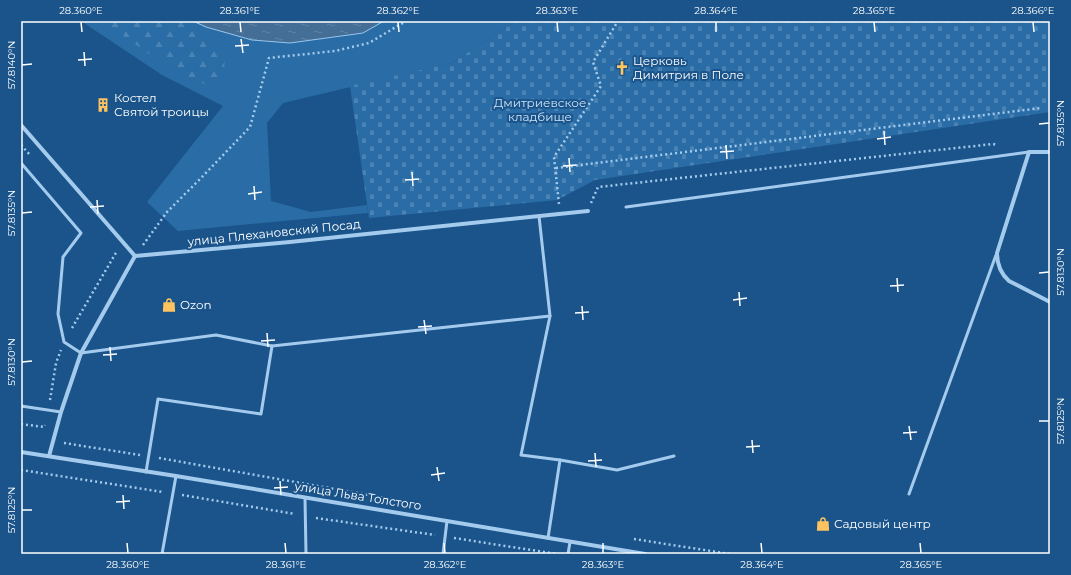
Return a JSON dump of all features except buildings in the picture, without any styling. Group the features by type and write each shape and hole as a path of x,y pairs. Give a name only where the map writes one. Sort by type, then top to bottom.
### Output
{"street":[{"path":"21,125 135,256 81,353 61,412 49,456"},
{"path":"1050,152 1029,152 997,253 997,262 1005,277 1009,281 1050,302"},
{"name":"улица Плехановский Посад","path":"135,256 290,242 588,211"},
{"name":"улица Льва Толстого","path":"21,452 176,476 645,554"}],"lane":[{"path":"626,207 1029,152"},
{"path":"21,163 81,232 62,257 58,314 64,342 81,353 216,335 272,346 550,316"},
{"path":"539,216 550,316 521,455 617,470 674,456"},
{"path":"909,494 997,253"},
{"path":"146,472 158,399 261,414 272,346"},
{"path":"21,406 61,412"},
{"path":"548,538 560,460"},
{"path":"162,554 176,476"},
{"path":"305,498 306,554"},
{"path":"443,554 448,521"},
{"path":"568,554 570,542"}],"path":[{"path":"135,256 167,212 250,127 269,58 335,50 369,43 406,21"},
{"path":"562,214 557,200 556,168 554,157 601,86 593,62 618,21"},
{"path":"556,168 1041,108"},
{"path":"588,211 598,187 993,144 1000,146"},
{"path":"48,410 44,427 53,442 148,456 424,504"},
{"path":"21,424 44,427"},
{"path":"21,470 173,493 305,516 557,554"},
{"path":"628,538 730,554"}],"green space":[{"path":"81,21 193,21 207,27 252,40 363,33 384,21 516,21 452,63 283,103 267,123 271,201 311,212 367,205 368,213 178,231 147,202 223,106 162,75"},
{"path":"102,21 185,21 208,36 225,55 222,77 218,84 214,87 181,76"},
{"name":"Дмитриевское кладбище","path":"516,21 1050,21 1050,112 595,180 557,200 369,218 350,86 452,63"}],"water":[{"path":"193,21 384,21 363,33 290,43 252,40 206,27"}],"place":[{"name":"Церковь Димитрия в Поле","path":"622,68"},
{"name":"Костел Святой троицы","path":"103,105"},
{"name":"Ozon","path":"169,305"},
{"name":"Садовый центр","path":"823,524"}]}
